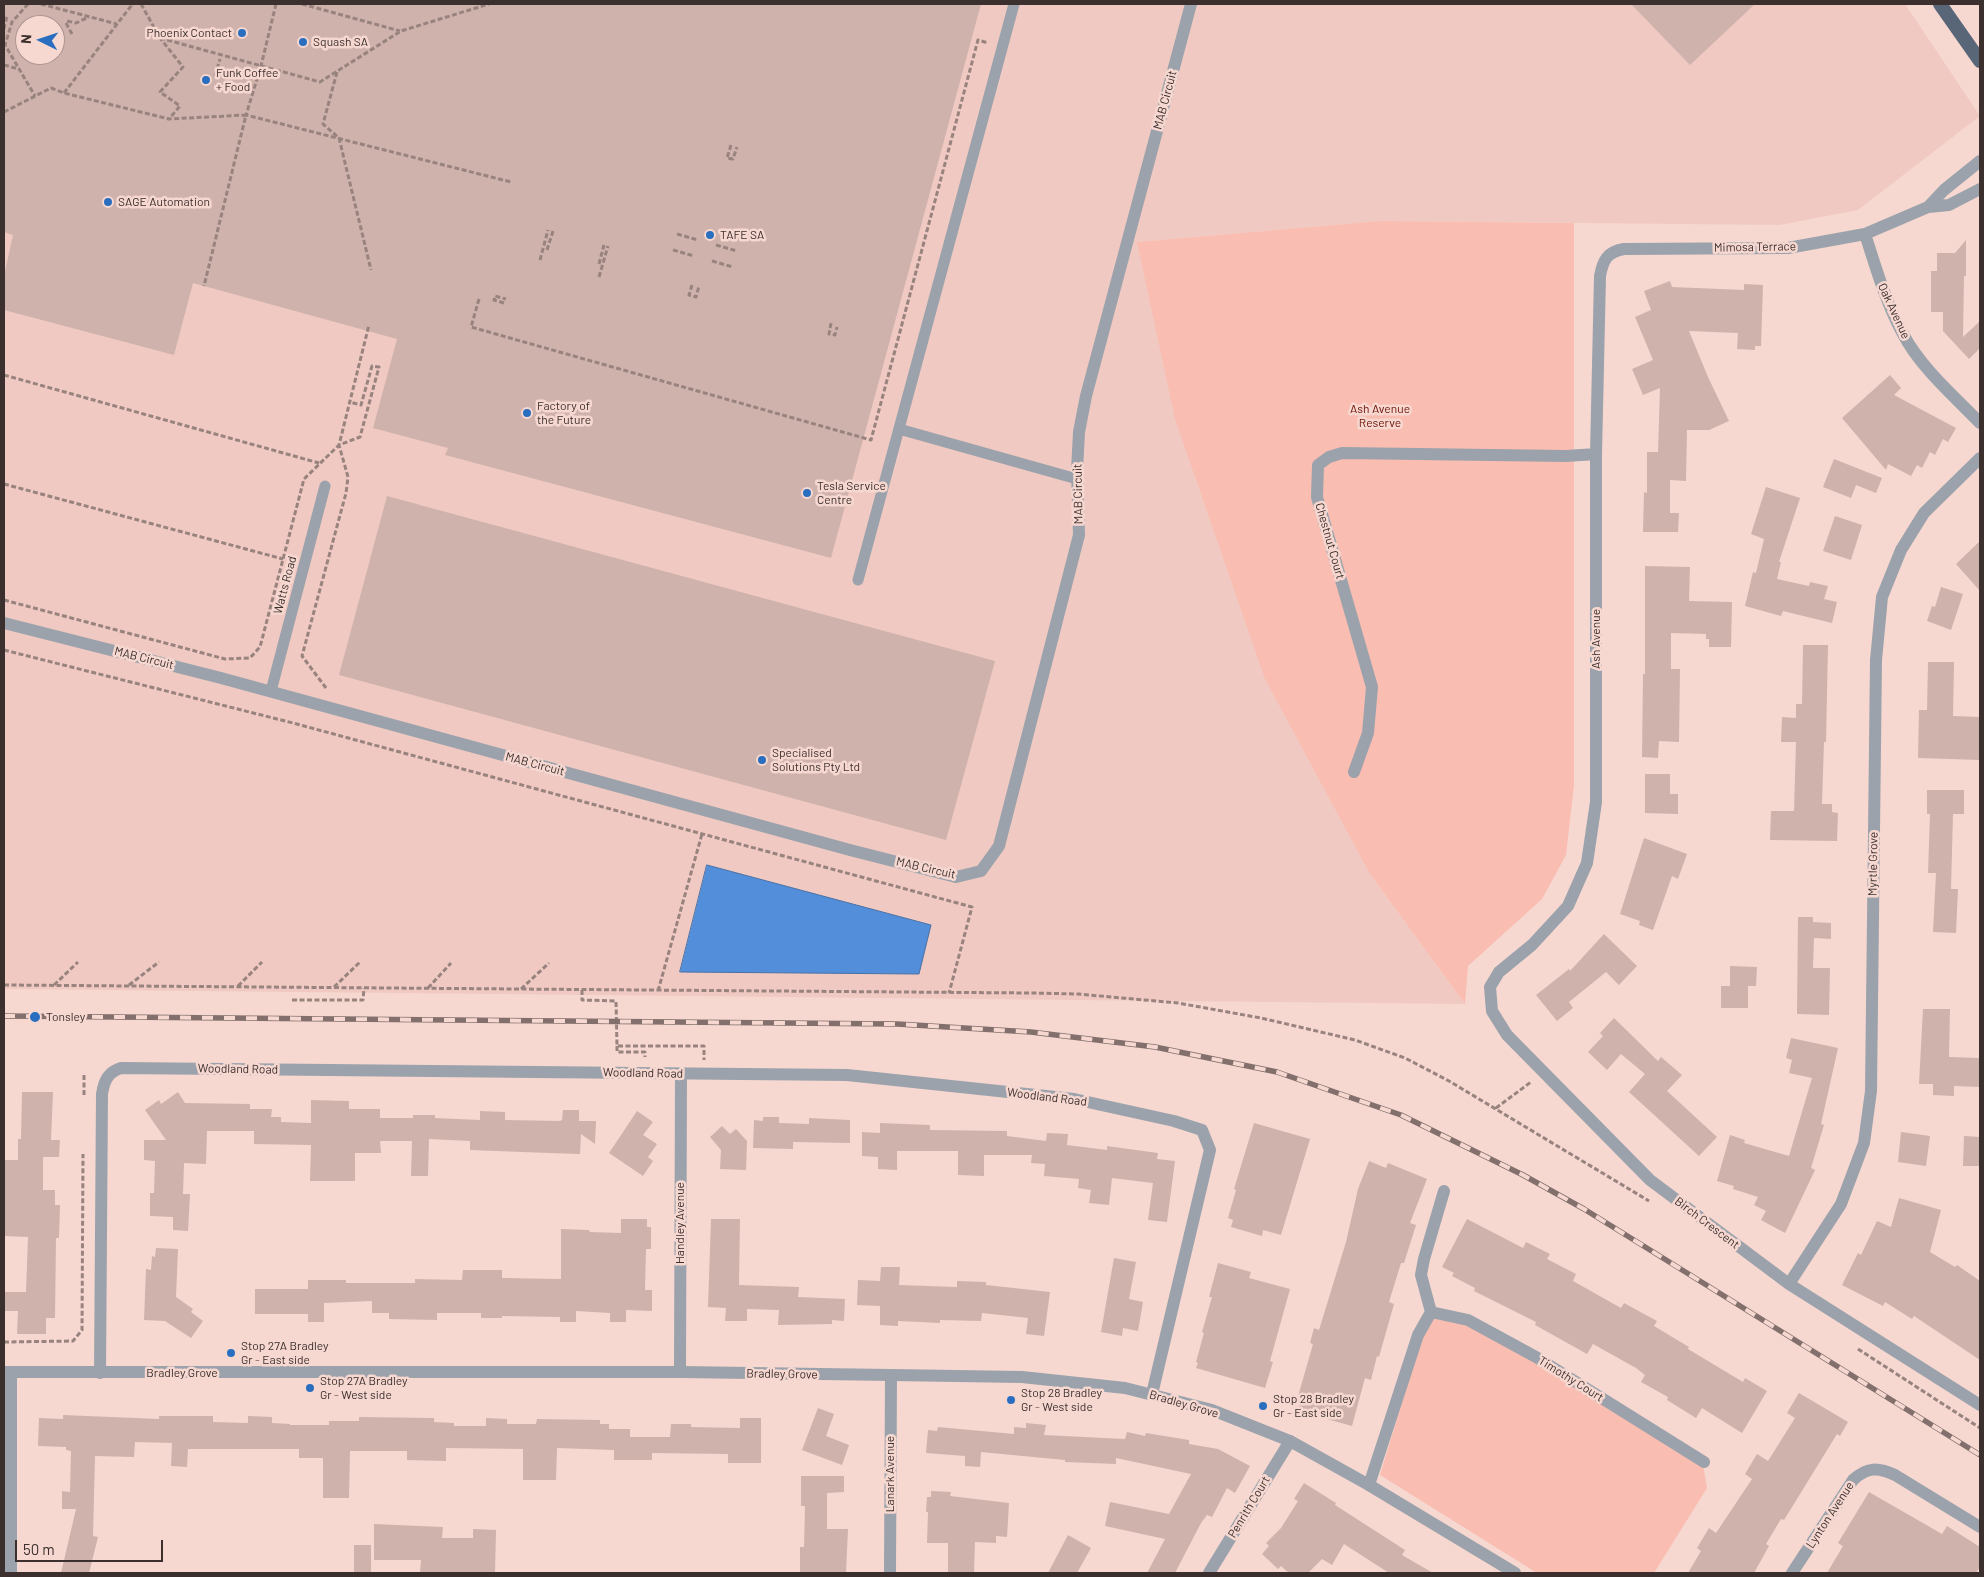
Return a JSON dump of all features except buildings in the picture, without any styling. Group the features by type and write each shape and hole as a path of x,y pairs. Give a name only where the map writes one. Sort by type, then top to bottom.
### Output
{"highway":[{"path":"1940,4 1980,61"}],"street":[{"name":"MAB Circuit","path":"4,623 271,691 956,877 981,871 999,846 1079,535 1077,479 1079,432 1086,396 1191,4"},
{"name":"Mimosa Terrace","path":"1928,207 1944,190 1980,162"},
{"name":"Mimosa Terrace","path":"1606,256 1616,250 1624,249 1788,248 1865,234 1928,207 1949,205 1980,190"},
{"name":"Oak Avenue","path":"1865,234 1881,282 1903,335 1928,369 1980,423"},
{"name":"Ash Avenue","path":"1490,987 1499,972 1532,945 1568,906 1587,863 1596,802 1596,454 1600,276 1602,263 1606,256"},
{"name":"Chestnut Court","path":"1354,772 1368,733 1372,687 1317,497 1318,465 1329,457 1342,453 1566,456 1596,454"},
{"name":"Myrtle Grove","path":"1789,1284 1841,1204 1864,1143 1871,1091 1876,660 1882,596 1901,550 1924,513 1980,458"},
{"name":"Birch Crescent","path":"1490,987 1492,1011 1507,1035 1650,1180 1789,1284 1980,1405"},
{"name":"Woodland Road","path":"100,1373 102,1094 104,1084 113,1071 121,1068 848,1075 1074,1099 1174,1121 1202,1130 1210,1150 1152,1394"},
{"name":"Handley Avenue","path":"680,1372 681,1073"},
{"path":"1370,1485 1418,1334 1431,1312 1421,1275 1444,1191"},
{"name":"Timothy Court","path":"1431,1312 1468,1320 1536,1357 1704,1462"},
{"name":"Bradley Grove","path":"7,1372 680,1372 891,1375 1022,1377 1125,1388 1212,1410 1290,1441 1370,1485 1514,1573"},
{"path":"7,1372 11,1573"},
{"name":"Lanark Avenue","path":"890,1573 891,1375"},
{"name":"Penrith Court","path":"1209,1573 1290,1441"},
{"name":"Lynton Avenue","path":"1792,1573 1853,1480 1860,1472 1869,1468 1883,1469 1895,1475 1980,1527"}],"lane":[{"path":"858,580 1014,4"},
{"path":"899,429 1077,479"},
{"name":"Watts Road","path":"271,691 326,486"}],"path":[{"path":"5,46 12,22 28,4"},
{"path":"41,4 55,6 117,24"},
{"path":"64,93 131,6 130,4"},
{"path":"141,4 160,38 183,67 160,92 180,106 169,119"},
{"path":"204,286 246,115 261,66 276,4"},
{"path":"302,4 401,31"},
{"path":"160,38 320,82 401,31 489,4"},
{"path":"4,29 7,16"},
{"path":"72,34 66,23 67,21 76,23 90,16"},
{"path":"4,38 5,46 36,96"},
{"path":"479,299 470,327 872,440 978,40 1002,47"},
{"path":"215,76 220,59"},
{"path":"5,66 19,69"},
{"path":"337,72 323,124 339,138 371,270"},
{"path":"4,112 51,88 64,93 169,119 246,115 511,182"},
{"path":"731,144 728,155 734,157 737,146"},
{"path":"540,260 548,230 545,249 553,231"},
{"path":"677,234 698,240"},
{"path":"599,264 606,245 599,277"},
{"path":"716,245 737,251"},
{"path":"673,250 694,256"},
{"path":"712,261 733,267"},
{"path":"692,284 689,295 696,297 699,286"},
{"path":"831,323 828,334 835,335 837,327"},
{"path":"333,690 324,688 302,656 346,493 348,477 339,445 369,325"},
{"path":"4,600 225,659 250,658 260,647 304,479 339,445 360,436 379,367 372,366 361,405 350,402"},
{"path":"4,375 320,464"},
{"path":"4,484 282,559"},
{"path":"4,650 214,702 972,907 949,993"},
{"path":"658,991 702,834"},
{"path":"54,985 78,962"},
{"path":"129,986 159,962"},
{"path":"238,987 262,962"},
{"path":"333,988 360,962"},
{"path":"427,989 451,962"},
{"path":"520,990 549,963"},
{"path":"4,985 1078,994 1178,1003 1261,1018 1354,1040 1405,1058 1450,1081 1496,1108 1652,1204"},
{"path":"292,1000 363,1000 364,988"},
{"path":"582,990 582,1000 616,1001 617,1052 645,1052 645,1061"},
{"path":"617,1046 704,1046 704,1074"},
{"path":"84,1073 84,1103"},
{"path":"1496,1108 1544,1073"},
{"path":"4,1342 73,1341 82,1330 84,1152"},
{"path":"1856,1348 1980,1428"}],"shaded area":[{"path":"4,4 1905,4 1980,116 1858,210 1780,225 1382,221 1138,242 1370,874 1465,1004 4,989"}],"green space":[{"name":"Ash Avenue Reserve","path":"1381,221 1574,223 1574,785 1566,855 1542,899 1468,966 1465,1004 1370,874 1265,679 1175,419 1137,242"},
{"path":"1433,1316 1466,1325 1529,1358 1703,1465 1707,1488 1654,1573 1537,1573 1380,1475 1422,1337"}],"water":[{"path":"707,865 931,925 919,974 680,972"}],"railway":[{"path":"4,1016 897,1024 1031,1032 1155,1047 1277,1072 1401,1115 1523,1175 1584,1209 1980,1455"}],"place":[{"name":"Phoenix Contact","path":"242,33"},
{"name":"Squash SA","path":"303,42"},
{"name":"Funk Coffee + Food","path":"206,80"},
{"name":"SAGE Automation","path":"108,202"},
{"name":"TAFE SA","path":"710,235"},
{"name":"Factory of the Future","path":"527,413"},
{"name":"Tesla Service Centre","path":"807,493"},
{"name":"Specialised Solutions Pty Ltd","path":"762,760"},
{"name":"Tonsley","path":"35,1017"},
{"name":"Stop 27A Bradley Gr - East side","path":"231,1353"},
{"name":"Stop 27A Bradley Gr - West side","path":"310,1388"},
{"name":"Stop 28 Bradley Gr - West side","path":"1011,1400"},
{"name":"Stop 28 Bradley Gr - East side","path":"1263,1406"}]}
